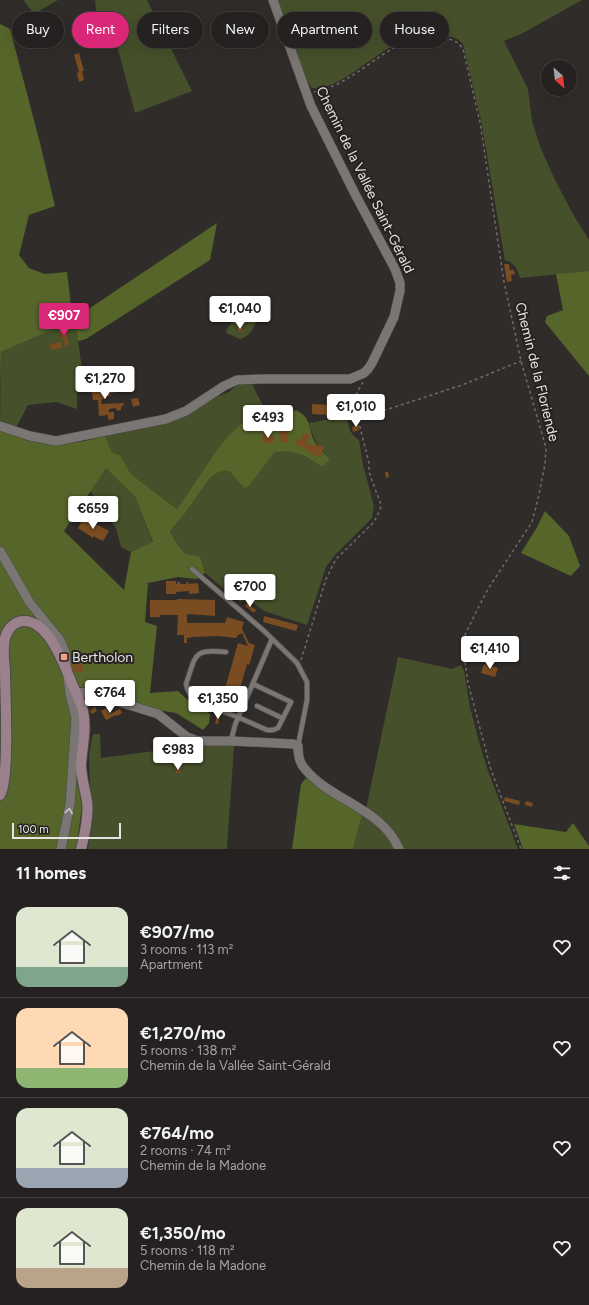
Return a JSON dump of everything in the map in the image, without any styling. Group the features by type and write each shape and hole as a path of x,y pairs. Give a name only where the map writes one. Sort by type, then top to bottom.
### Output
{"street":[{"name":"Chemin de la Vallée Saint-Gérald","path":"273,0 306,93 317,119 395,269 400,282 400,291 394,317 372,363 364,373"},
{"path":"0,426 30,436 56,441 166,419 186,411 224,386 237,380 350,379 364,373"},
{"path":"0,551 30,604 60,640 65,652 70,694 76,718 70,805 62,849"},
{"path":"0,794 3,788 5,765 6,710 4,641 9,629 15,624 25,621 31,622 40,627 56,650 68,674 83,711 84,734 81,766 87,812 86,827 81,849"},
{"path":"76,693 87,692 149,710 165,718 182,734 198,741 283,742 298,746 298,755 304,768 320,783 364,810 377,821 393,837 399,849"}],"lane":[{"path":"192,570 272,639 297,663 307,682 306,700 298,746"},
{"path":"230,741 238,718 272,639"},
{"path":"226,652 212,650 202,651 196,655 186,684 192,698 200,704 267,730 278,728 291,702 253,684"},
{"path":"257,706 282,718"}],"path":[{"name":"Chemin de la Floriende","path":"306,93 331,87 397,47 422,36 434,36 456,42 463,49 480,122 504,282 521,360 544,440 546,456 532,522 488,589 464,637 463,649 468,683 491,770 521,849"},
{"path":"364,373 365,377 350,405 352,417 358,419 462,385 521,360"},
{"path":"299,667 326,579 336,559 374,522 380,510 381,505 369,472 369,463 358,419"}],"green space":[{"path":"58,0 37,12 32,12 24,1"},
{"path":"95,0 147,0 153,12 137,12 137,48 171,48 192,91 135,113 118,48 129,48 129,12 96,12"},
{"path":"276,0 582,0 523,33 504,41 528,89 532,121 541,149 555,180 574,216 589,240 589,271 520,278 516,267 509,261 505,261 481,120 463,44 456,38 449,36 449,12 380,12 380,48 389,48 346,77 325,87 312,88 306,81 294,48 372,48 372,12 280,12"},
{"path":"0,24 10,29 12,48 15,48 55,206 29,215 19,255 29,268 45,274 67,272 71,305 64,310 59,327 1,352 0,392"},
{"path":"217,223 210,260 86,339 78,341 75,318"},
{"path":"589,271 589,376 545,322 547,316 563,310 556,274"},
{"path":"71,305 75,318 82,369 77,373 77,409 56,402 28,405 16,428 0,421 1,352 59,327 64,310"},
{"path":"240,319 257,320 249,334 240,339 226,333 229,325"},
{"path":"252,384 266,412 242,423 214,454 177,509 131,474 121,456 112,452 105,436 164,424 180,419 214,398 229,392 237,385"},
{"path":"296,410 301,413 309,424 315,442 330,459 323,467 300,454 289,452 274,453 248,487 244,488 229,471 219,472 210,478 184,515 170,531 177,544 186,554 200,556 205,573 197,579 178,577 148,583 145,622 157,626 150,693 178,691 189,701 210,714 209,723 203,730 176,713 157,710 124,698 80,687 68,691 76,716 78,783 82,807 76,849 0,849 0,429 28,440 52,444 64,444 105,436 112,452 121,456 131,474 177,509 214,454 227,437 242,423 266,412 285,415","holes":["106,468 135,497 153,542 131,552 124,590 64,531"]},
{"path":"347,416 351,433 359,440 363,465 374,506 372,518 335,555 326,567 307,625 264,611 248,599 240,602 205,573 200,556 186,554 177,544 170,531 184,515 210,478 219,472 229,471 244,488 274,453 286,451 297,452 323,467 330,459 315,438 309,423"},
{"path":"106,467 135,497 153,543 131,552 121,547 116,528 90,491"},
{"path":"545,511 569,536 580,566 571,576 521,553"},
{"path":"398,657 452,669 461,665 464,671 470,707 479,742 488,771 518,849 404,849 400,841 366,809"},
{"path":"93,734 100,734 101,758 185,747 188,742 196,745 234,746 227,849 88,849 93,813 90,796 89,753"},
{"path":"306,778 362,815 353,849 292,849 301,784"},
{"path":"362,815 381,830 396,849 353,849"},
{"path":"573,823 589,846 589,849 523,849 514,824 566,832"}],"building":[{"path":"79,53 84,71 82,71 84,80 79,82 77,73 79,72 74,55"},
{"path":"504,264 509,264 510,270 514,270 515,274 511,275 512,281 507,282"},
{"path":"241,326 243,331 239,333 237,328"},
{"path":"66,329 69,345 65,346 64,339 61,340 59,331"},
{"path":"61,342 62,348 51,350 50,344"},
{"path":"118,366 129,367 129,372 118,372"},
{"path":"86,370 86,376 82,377 82,371"},
{"path":"90,383 113,388 115,393 110,393 111,396 106,396 106,399 102,399 101,404 124,403 121,410 117,411 116,408 109,409 109,412 114,412 114,419 108,420 108,415 99,416 98,400 93,400"},
{"path":"138,398 140,405 133,407 131,399"},
{"path":"312,404 329,405 328,415 312,414"},
{"path":"275,419 291,420 287,443 279,441 280,429 273,428"},
{"path":"359,425 359,430 353,432 352,427"},
{"path":"264,433 274,436 272,444 262,442"},
{"path":"303,434 311,434 307,444 314,446 315,444 324,447 320,458 305,450 305,448 295,444 295,439 301,440"},
{"path":"385,472 388,472 389,477 386,478"},
{"path":"84,518 109,531 103,541 93,536 93,538 78,528"},
{"path":"166,581 176,581 176,584 177,582 180,582 180,584 186,584 186,582 189,582 188,584 198,583 199,593 189,594 189,591 176,592 176,594 166,594"},
{"path":"150,600 215,600 215,616 187,614 187,623 225,623 227,617 244,622 242,629 249,643 255,645 249,665 247,664 234,710 220,706 238,643 248,646 242,633 236,638 218,636 187,638 187,643 184,643 184,635 177,635 178,615 160,615 160,617 150,617"},
{"path":"247,603 256,610 254,613 245,606"},
{"path":"264,616 298,625 296,631 263,622"},
{"path":"72,662 80,662 83,665 83,671 73,672"},
{"path":"484,664 498,668 495,677 481,673"},
{"path":"95,707 97,711 92,714 90,711"},
{"path":"106,708 110,714 120,709 122,713 106,720 101,711"},
{"path":"217,715 220,716 218,724 215,723"},
{"path":"180,769 181,773 176,773 175,770"},
{"path":"505,797 520,801 519,805 504,801"},
{"path":"526,801 533,803 532,807 525,805"}],"place":[{"name":"Bertholon","path":"64,657"}]}
